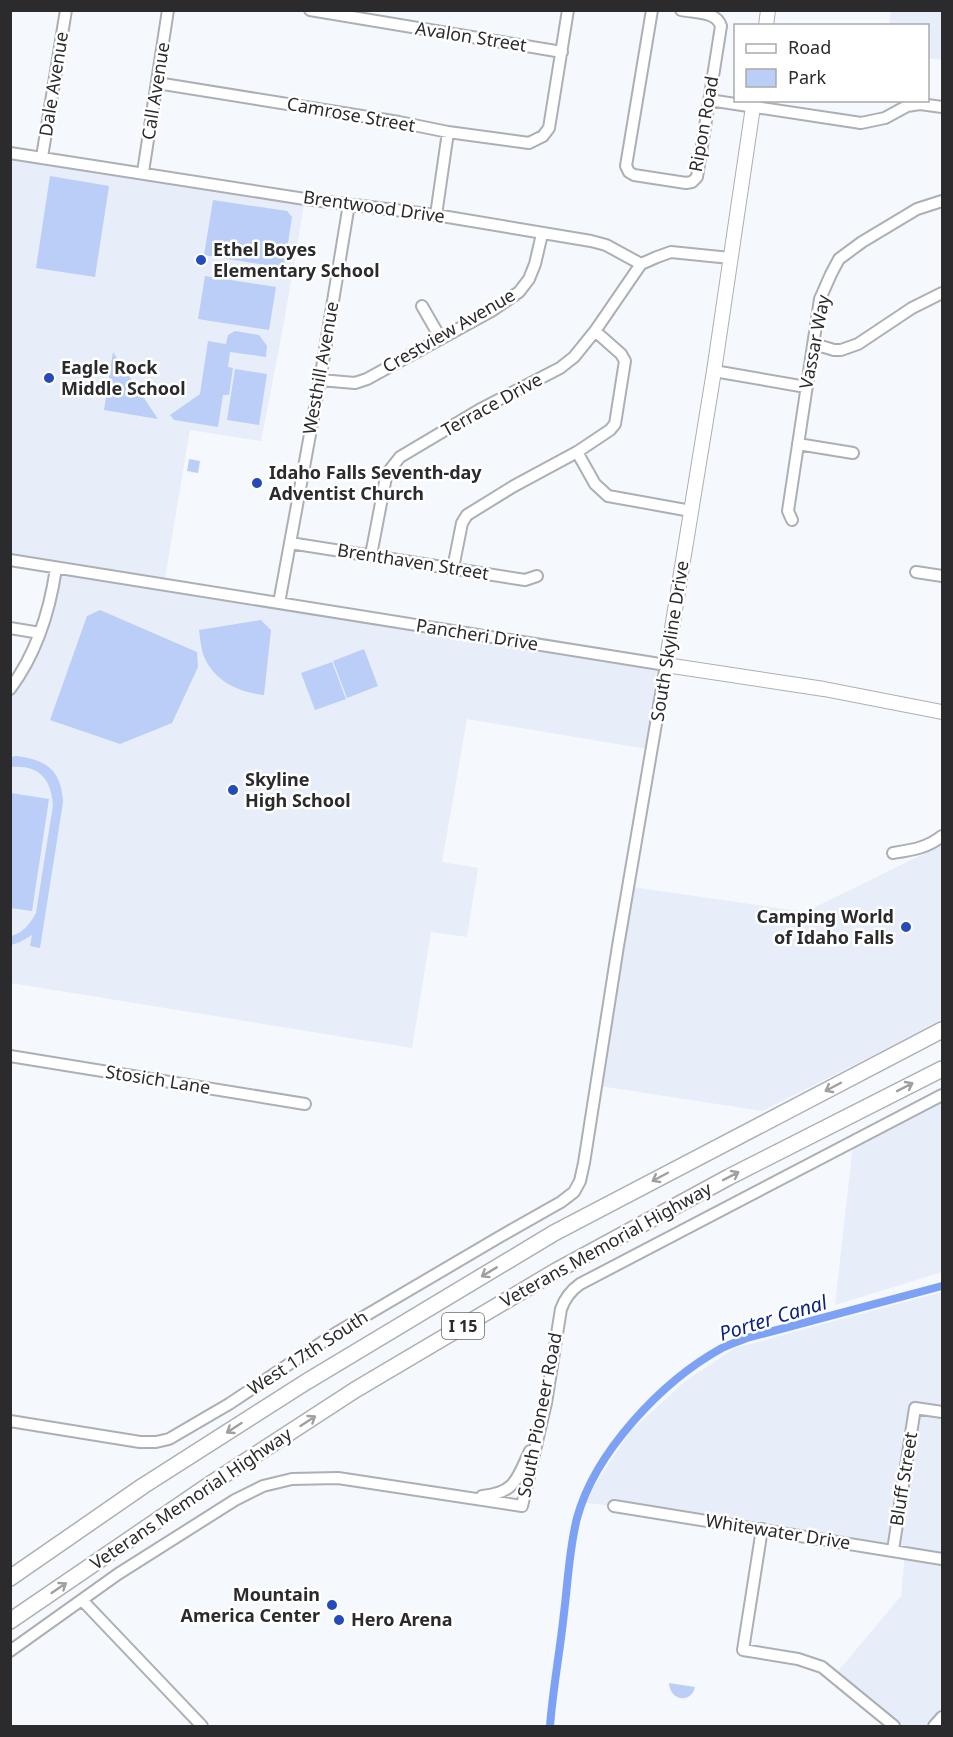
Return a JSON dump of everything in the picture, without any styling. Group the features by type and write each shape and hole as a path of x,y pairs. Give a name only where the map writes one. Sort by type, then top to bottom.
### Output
{"highway":[{"name":"Veterans Memorial Highway","path":"10,1578 143,1486 306,1382 554,1233 942,1030"},
{"name":"Veterans Memorial Highway","path":"10,1621 212,1483 365,1384 556,1271 729,1177 942,1069"}],"main road":[{"name":"South Skyline Drive","path":"666,665 714,371 754,104"},
{"name":"Pancheri Drive","path":"666,665 824,689 942,712"}],"street":[{"name":"Dale Avenue","path":"42,157 66,10"},
{"name":"Call Avenue","path":"143,172 168,10"},
{"name":"Avalon Street","path":"310,10 561,51"},
{"path":"561,51 568,10"},
{"name":"Ripon Road","path":"652,10 627,166 629,172 634,175 686,183 692,182 697,177 721,26 719,20 714,16 681,10"},
{"name":"Camrose Street","path":"157,83 448,132 529,142 543,136 549,128 561,51"},
{"path":"709,100 754,104 861,123 885,118 907,106 920,104 942,106"},
{"path":"436,215 448,132"},
{"name":"Brentwood Drive","path":"10,153 436,215 591,241 606,245 641,264"},
{"name":"Vassar Way","path":"792,520 788,512 806,387 820,299 831,274 839,259 862,242 917,209 942,201"},
{"name":"Westhill Avenue","path":"279,603 320,380 349,204"},
{"name":"Crestview Avenue","path":"320,380 355,384 493,310 519,292 529,279 542,234"},
{"path":"641,264 671,252 730,258"},
{"name":"Terrace Drive","path":"371,555 386,477 388,471 400,457 479,410 560,368 574,357 595,332 641,264"},
{"path":"814,344 834,350 842,350 858,344 912,308 942,293"},
{"path":"422,306 441,339"},
{"path":"453,568 462,523 467,515 514,486 577,452 610,430 615,424 625,361 621,354 595,332"},
{"path":"714,371 806,387"},
{"path":"798,444 853,453"},
{"path":"577,452 595,484 608,496 691,511"},
{"name":"Brenthaven Street","path":"290,543 525,580 537,576"},
{"name":"Pancheri Drive","path":"10,560 666,665"},
{"path":"10,689 22,672 40,633 56,568"},
{"path":"916,572 942,576"},
{"path":"10,628 40,633"},
{"name":"South Skyline Drive","path":"580,1181 585,1163 620,935 666,665"},
{"path":"893,853 920,849 933,844 942,836"},
{"name":"Stosich Lane","path":"10,1056 305,1104"},
{"name":"South Pioneer Road","path":"10,1651 118,1574 235,1500 263,1486 292,1479 338,1478 522,1506 546,1402 561,1309 573,1289 942,1095"},
{"name":"West 17th South","path":"10,1421 140,1442 169,1439 229,1404 336,1333 561,1202 574,1192 580,1181"},
{"name":"Bluff Street","path":"892,1550 915,1408 942,1412"},
{"path":"465,1497 491,1495 507,1490 516,1480 538,1435"},
{"name":"Whitewater Drive","path":"614,1506 942,1559"},
{"path":"762,1529 743,1650 798,1659 822,1667 894,1726"},
{"path":"82,1600 201,1726"},
{"path":"934,1726 942,1717"}],"shaded area":[{"path":"891,11 942,11 942,60 929,58 929,24 889,24"},
{"name":"Skyline High School","path":"11,153 305,199 261,441 190,430 164,584 666,665 653,750 467,719 442,862 478,868 467,937 431,932 412,1048 11,983 10,689 22,672 56,568 11,560"},
{"path":"942,845 942,1021 762,1111 600,1086 632,887 805,912"},
{"path":"942,1101 942,1272 835,1305 853,1145"},
{"path":"942,1292 942,1726 895,1726 834,1676 901,1596 905,1552 586,1503 594,1486 630,1432 684,1382 735,1348"}],"green space":[{"path":"50,176 109,186 95,277 36,268"},
{"path":"213,200 287,211 292,217 284,268 204,255"},
{"path":"205,276 276,287 269,330 198,319"},
{"path":"235,331 259,335 267,346 266,357 230,352 228,367 233,368 229,395 223,395 218,427 174,420 170,415 200,394 208,341 226,344 228,335"},
{"path":"113,352 158,419 104,410"},
{"path":"235,369 267,374 259,425 227,420"},
{"path":"189,459 200,461 198,473 187,471"},
{"path":"100,610 197,652 198,667 172,723 120,744 50,720 87,616"},
{"path":"261,620 271,630 264,695 236,688 213,671 203,654 199,630"},
{"path":"364,649 378,686 347,698 333,661"},
{"path":"332,662 346,699 315,710 301,673"},
{"path":"11,757 36,760 50,768 59,781 62,791 63,802 40,948 30,946 32,935 11,945 11,936 26,928 36,913 53,805 52,796 50,787 42,775 29,768 11,767"},
{"path":"11,793 49,799 32,911 11,908"},
{"path":"669,1683 695,1687 689,1696 681,1698 673,1694"}],"waterway":[{"name":"Porter Canal","path":"550,1726 570,1554 577,1518 586,1493 599,1468 634,1421 677,1379 699,1362 728,1345 942,1286"}],"place":[{"name":"Ethel Boyes Elementary School","path":"201,260"},
{"name":"Eagle Rock Middle School","path":"49,378"},
{"name":"Idaho Falls Seventh-day Adventist Church","path":"257,483"},
{"name":"Skyline High School","path":"233,790"},
{"name":"Camping World of Idaho Falls","path":"906,927"},
{"name":"Mountain America Center","path":"332,1605"},
{"name":"Hero Arena","path":"339,1620"}]}
